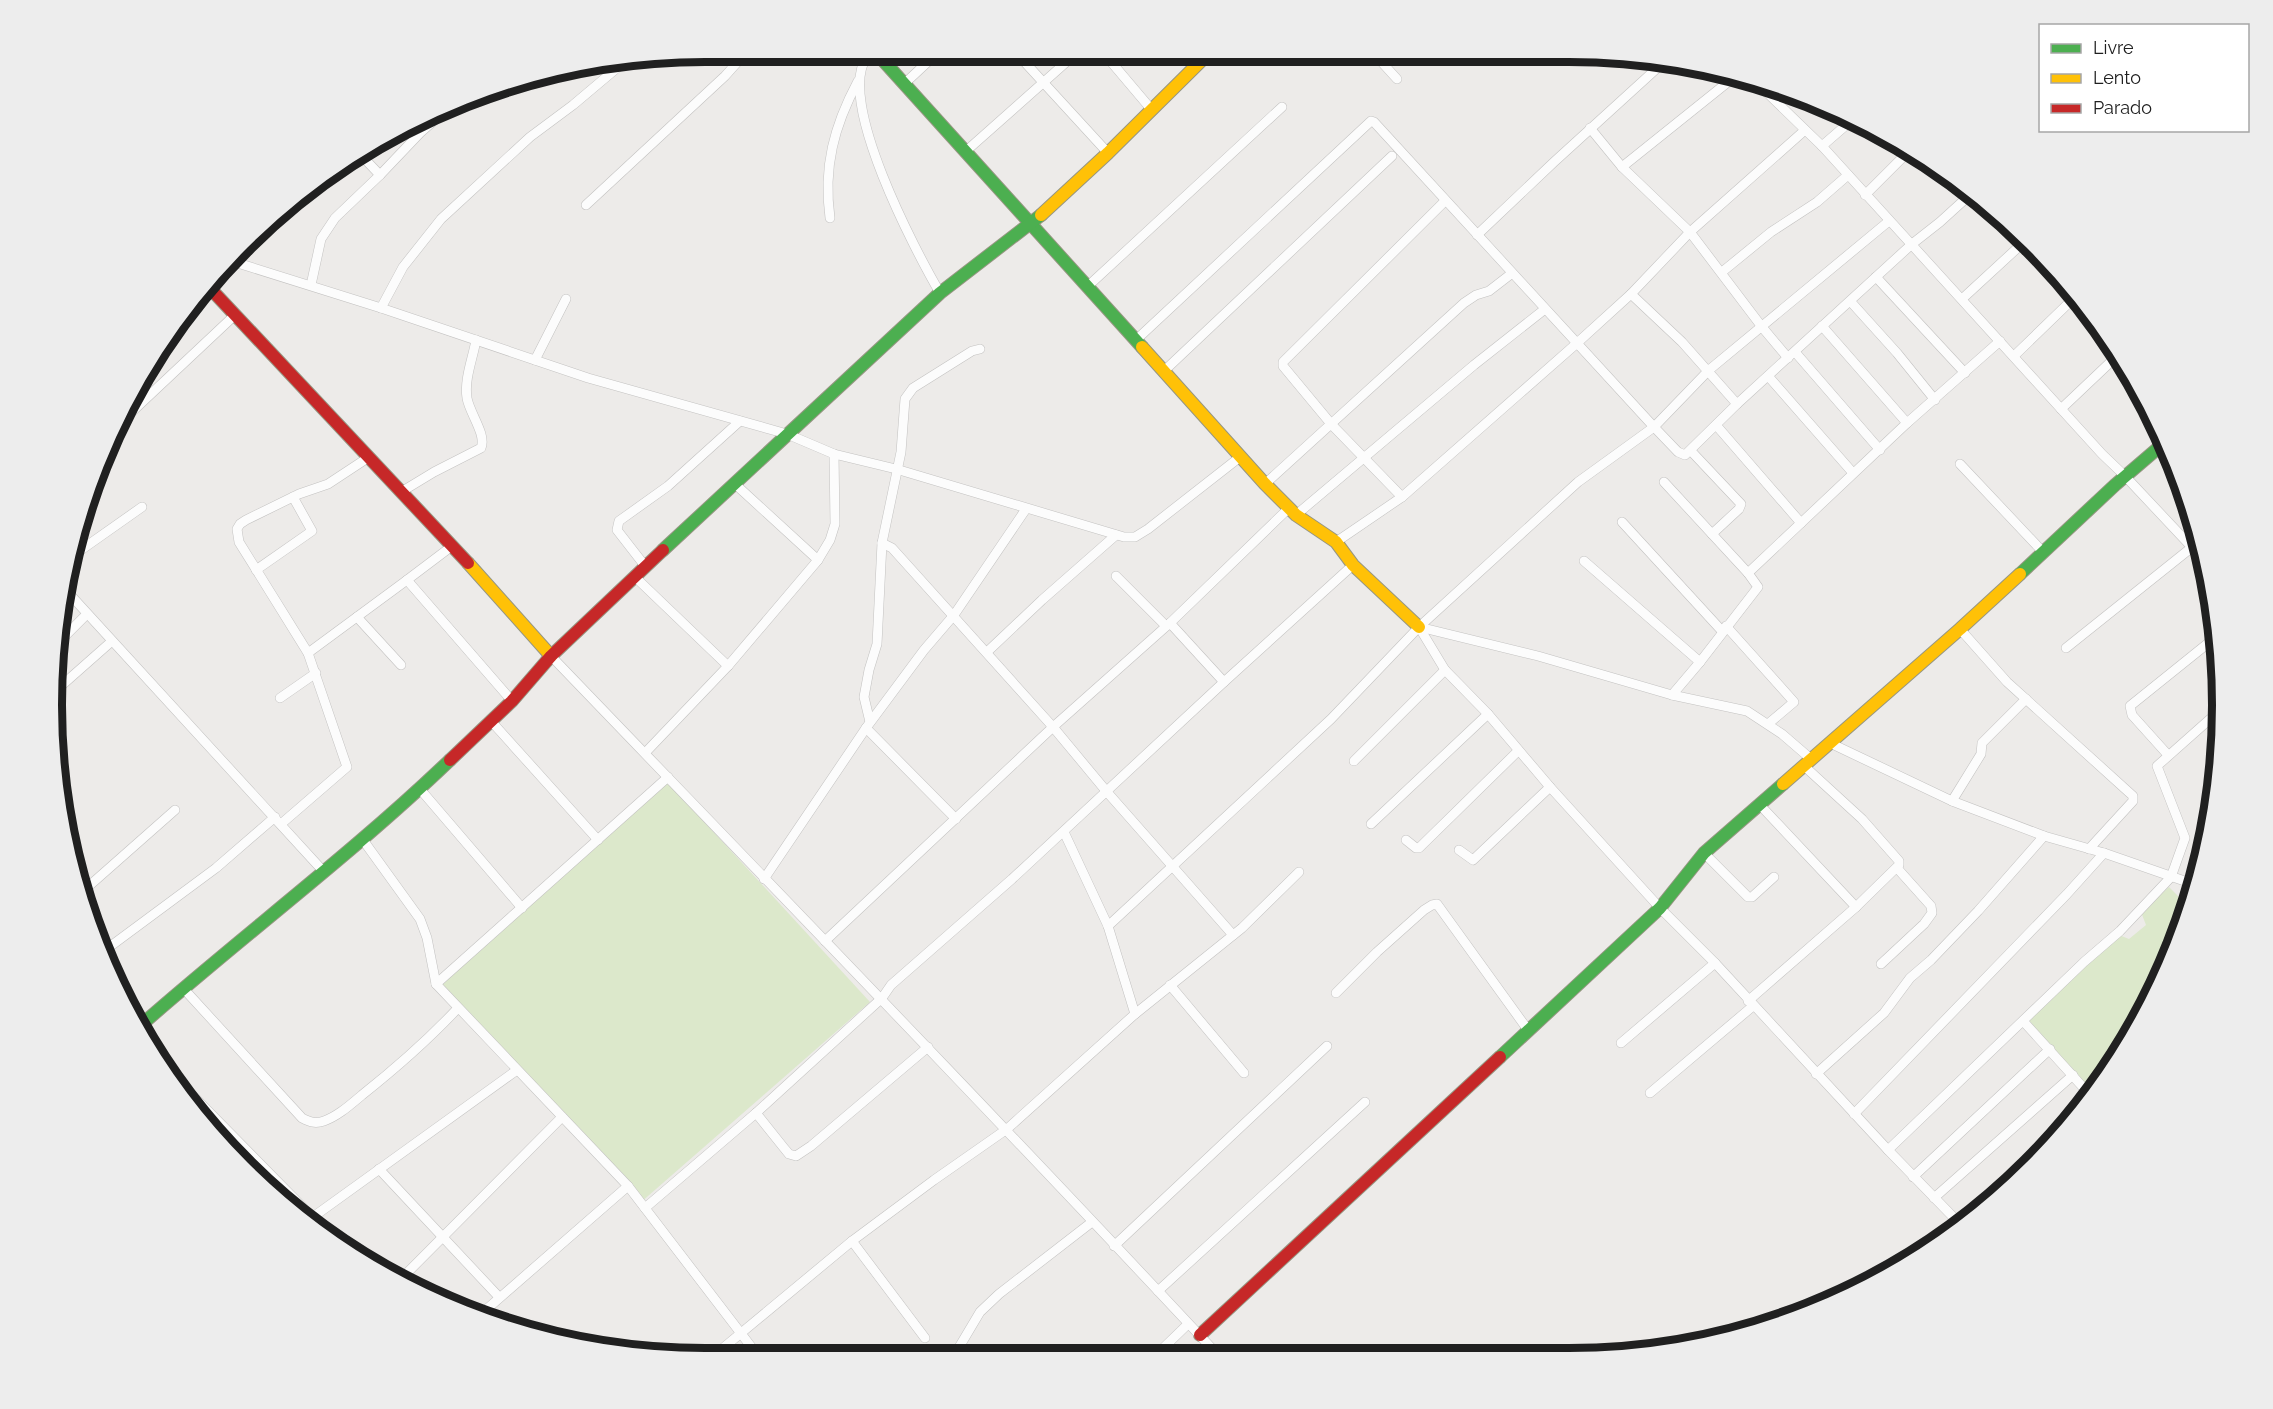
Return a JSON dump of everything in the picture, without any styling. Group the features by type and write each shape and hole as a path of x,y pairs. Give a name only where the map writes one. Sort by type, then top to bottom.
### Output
{"street":[{"path":"586,205 738,62"},
{"path":"830,218 827,184 832,150 842,110 859,79 865,62"},
{"path":"884,62 1265,484 1292,512 1336,543 1353,566 1419,627 1445,669 1488,714 1550,787 1912,1177 1955,1219"},
{"path":"904,84 928,62"},
{"path":"1025,62 1108,153"},
{"path":"965,152 1067,62"},
{"path":"1111,62 1151,109"},
{"path":"144,1019 363,840 420,789 512,701 551,656 634,576 940,293 1030,225 1108,153 1196,62"},
{"path":"1382,62 1397,79"},
{"path":"381,308 403,267 441,219 530,137 617,68"},
{"path":"1477,235 1657,68"},
{"path":"859,79 860,98 866,123 895,207 912,244 940,293"},
{"path":"1622,167 1729,82"},
{"path":"1768,94 1822,146 2102,454 2191,548 2066,648"},
{"path":"1087,287 1282,106"},
{"path":"1136,340 1371,121 1654,428 1681,454 1685,455 1822,326 1966,199"},
{"path":"310,285 321,239 326,230 349,204 432,122"},
{"path":"1822,146 1846,125"},
{"path":"1590,128 1622,167 1690,232 1762,327 1880,450"},
{"path":"1336,543 1402,497 1576,344 1631,294 1690,232 1805,130"},
{"path":"1164,370 1392,156"},
{"path":"1865,195 1904,156"},
{"path":"365,159 380,176"},
{"path":"1722,272 1771,232 1818,202 1848,175"},
{"path":"1402,497 1332,425 1283,366 1283,362 1445,201"},
{"path":"1108,926 1331,719 1419,627 1578,482 1654,428 1709,370 1889,221"},
{"path":"1962,299 2020,247"},
{"path":"238,263 381,308 588,378 787,434 834,454 896,469 1116,535 1135,537 1148,529 1240,457"},
{"path":"1265,484 1464,303 1476,295 1489,291 1511,274"},
{"path":"1876,277 1965,373"},
{"path":"213,291 452,546 551,656 764,879 882,998 1212,1348"},
{"path":"1631,294 1709,370 1737,404"},
{"path":"535,360 566,299"},
{"path":"1851,302 1897,352 1935,400"},
{"path":"2014,356 2070,302"},
{"path":"825,941 1053,727 1292,512 1363,459 1474,364 1545,309"},
{"path":"133,411 236,314"},
{"path":"1822,326 1907,423"},
{"path":"401,492 434,472 482,448 483,439 467,399 476,340"},
{"path":"1748,573 1907,423 2000,341"},
{"path":"956,819 868,725 864,697 868,670 877,644 882,543 901,452 906,395 964,355 980,349"},
{"path":"2061,409 2112,361"},
{"path":"1768,376 1853,473"},
{"path":"645,566 617,530 619,521 668,486 740,421"},
{"path":"1716,425 1801,523"},
{"path":"1200,1335 1660,908 1704,853 1960,629 2158,448"},
{"path":"1691,450 1740,500 1739,509 1712,534"},
{"path":"645,753 728,666 818,560 830,540 835,524 834,454"},
{"path":"109,947 347,767 308,653 239,542 237,529 246,520 293,496 328,484 369,457"},
{"path":"1960,464 2043,552"},
{"path":"1664,482 1748,573 1758,587 1672,694"},
{"path":"735,484 818,560"},
{"path":"256,570 312,531 293,496"},
{"path":"80,550 142,507"},
{"path":"764,879 868,725 924,650 954,615 1026,509"},
{"path":"1623,522 1794,702 1768,724"},
{"path":"987,652 1116,535"},
{"path":"882,543 892,548 954,615 1233,935"},
{"path":"308,653 452,546"},
{"path":"1584,561 1700,662"},
{"path":"645,1208 756,1113 882,998 891,985 1064,832 1224,682 1353,566"},
{"path":"634,576 728,666"},
{"path":"1116,576 1168,624 1224,682"},
{"path":"407,580 512,701"},
{"path":"71,596 324,872"},
{"path":"66,635 87,614"},
{"path":"357,617 401,664"},
{"path":"1419,627 1527,653 1672,694 1747,711 1768,724 1807,762 1899,861 1897,868 1856,907 1650,1093"},
{"path":"1960,629 2007,682 2133,796 2133,801 2089,849"},
{"path":"62,685 112,641"},
{"path":"2168,755 2132,715 2130,706 2208,643"},
{"path":"1354,761 1445,669"},
{"path":"280,698 316,673"},
{"path":"1952,801 1981,754 1982,743 2026,699"},
{"path":"1371,824 1488,714"},
{"path":"1887,1150 2120,931 2171,877 2186,841 2157,766 2210,719"},
{"path":"491,721 598,840"},
{"path":"1830,743 1952,801 2044,836 2104,853 2186,882"},
{"path":"1406,840 1419,849 1518,751"},
{"path":"436,984 668,777"},
{"path":"1459,850 1473,860 1550,787"},
{"path":"420,789 522,908"},
{"path":"1760,805 1856,907"},
{"path":"88,887 175,810"},
{"path":"1064,832 1108,926 1135,1014"},
{"path":"1816,1074 1884,1013 1910,978 1931,960 1978,911 2044,836"},
{"path":"363,840 420,919 427,938 436,984 627,1185 753,1348"},
{"path":"1704,853 1748,897 1751,898 1774,877"},
{"path":"1854,1114 2104,853"},
{"path":"1881,964 1924,924 1932,913 1931,906 1897,868"},
{"path":"723,1348 852,1241 1007,1129 1135,1014 1233,935 1299,872"},
{"path":"1336,993 1416,917 1432,904 1437,904 1528,1030"},
{"path":"1621,1043 1715,963"},
{"path":"1170,985 1244,1073"},
{"path":"183,988 302,1118 312,1124 323,1122 337,1115 369,1090 409,1057 458,1008"},
{"path":"2023,1021 2084,1088"},
{"path":"1114,1246 1327,1046"},
{"path":"756,1113 789,1154 796,1156 811,1146 928,1047"},
{"path":"1912,1177 2050,1049"},
{"path":"314,1216 517,1070"},
{"path":"1934,1198 2073,1075"},
{"path":"197,1099 301,1205"},
{"path":"1158,1291 1365,1102"},
{"path":"406,1274 562,1117"},
{"path":"379,1169 499,1297"},
{"path":"486,1309 627,1185"},
{"path":"959,1348 980,1312 999,1293 1092,1222"},
{"path":"852,1241 925,1338"},
{"path":"1163,1348 1188,1324"}],"green space":[{"path":"663,777 870,1002 640,1203 438,980"},
{"path":"2169,887 2181,899 2163,951 2145,989 2125,1026 2087,1085 2027,1021 2119,935 2129,939 2146,925 2141,912"}],"traffic: fast":[{"path":"885,62 1142,347"},
{"path":"663,550 940,293 1041,215"},
{"path":"2020,574 2158,448"},
{"path":"145,1021 375,829 450,760"},
{"path":"1500,1057 1660,908 1704,853 1783,784"}],"traffic: slow":[{"path":"1041,215 1200,62"},
{"path":"1142,347 1265,484 1296,515 1336,542 1353,565 1419,627"},
{"path":"468,563 551,656"},
{"path":"1783,784 2020,574"}],"traffic: jam":[{"path":"213,291 468,563"},
{"path":"450,760 512,701 551,656 663,550"},
{"path":"1200,1335 1500,1057"}]}
